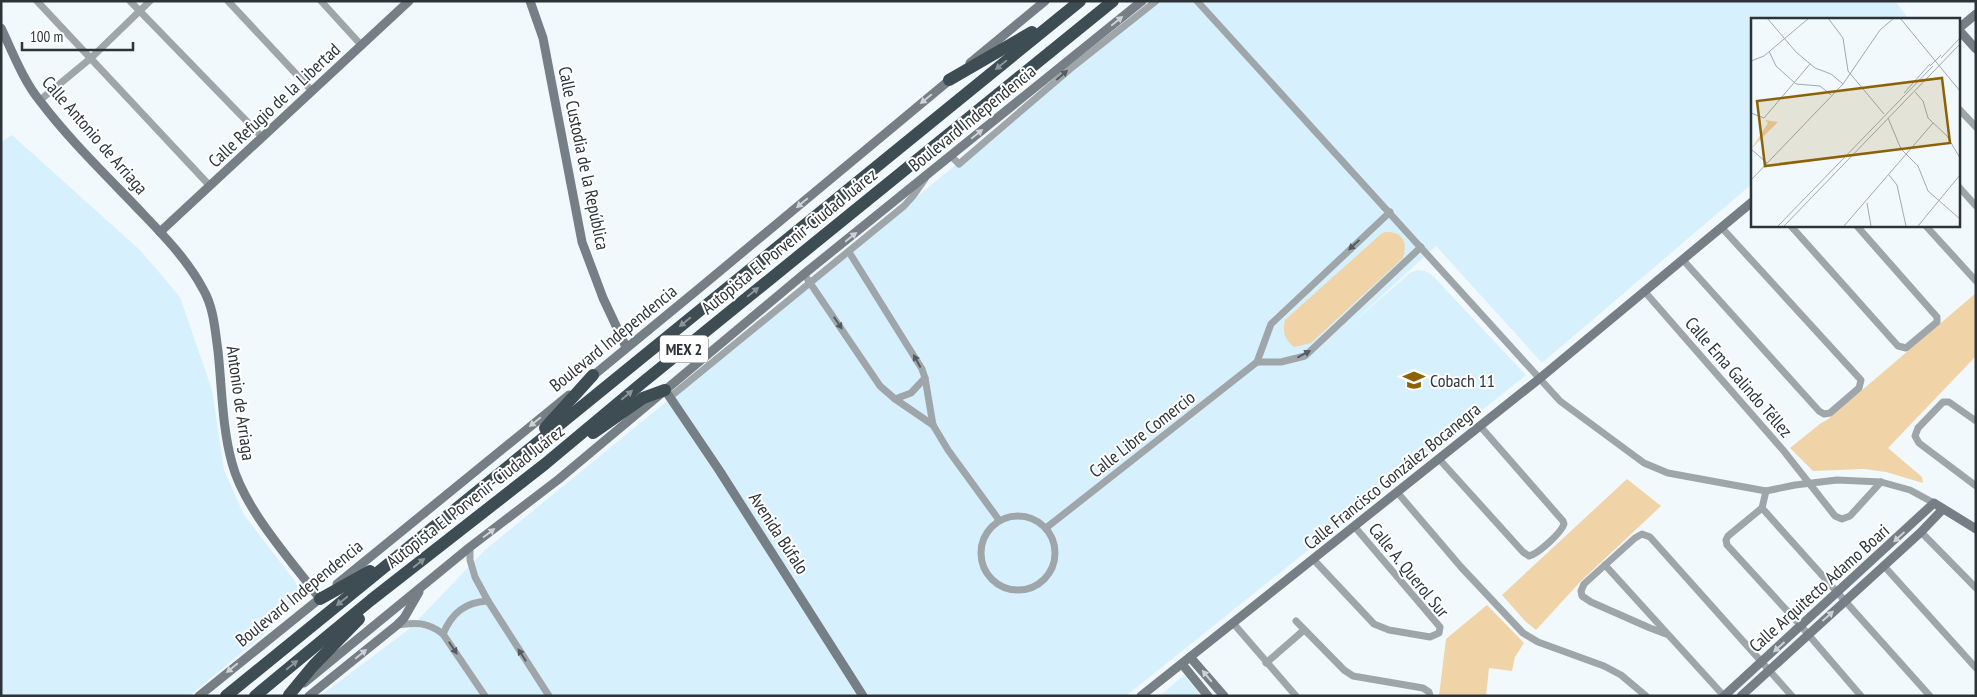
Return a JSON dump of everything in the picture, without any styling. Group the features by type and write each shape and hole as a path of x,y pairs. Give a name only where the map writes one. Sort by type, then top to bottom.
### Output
{"highway":[{"name":"MEX 2","path":"226,696 1080,1"},
{"name":"Autopista El Porvenir-Ciudad Juárez","path":"254,696 371,600 545,464 642,382 1113,1"},
{"path":"949,80 1067,12"},
{"path":"516,459 593,375"},
{"path":"545,464 643,398 667,393"},
{"path":"320,599 399,555"},
{"path":"289,695 312,666 360,618 371,600"}],"main road":[{"name":"Calle Refugio de la Libertad","path":"160,232 409,1"},
{"name":"Calle Custodia de la República","path":"530,1 543,38 582,242 603,298 626,347"},
{"name":"Boulevard Independencia","path":"199,696 696,292 1045,1"},
{"name":"Boulevard Independencia","path":"289,695 470,547 667,393 804,274 928,174 1086,51 1142,1"},
{"path":"1960,27 1976,14"},
{"name":"Calle Antonio de Arriaga","path":"1,28 39,101 160,232"},
{"path":"1960,31 1976,48"},
{"name":"Calle Francisco González Bocanegra","path":"1142,696 1539,379 1751,203"},
{"name":"Antonio de Arriaga","path":"160,232 193,271 210,306 214,321 228,443 232,463 241,488 258,516 320,599"},
{"name":"Avenida Búfalo","path":"667,393 724,478 863,696"},
{"path":"1934,504 1976,529"},
{"name":"Calle Arquitecto Adamo Boari","path":"1724,696 1934,504"},
{"name":"Calle Arquitecto Adamo Boari","path":"1741,696 1921,532 1943,509"},
{"path":"309,696 397,625 404,618 422,586"},
{"path":"1190,657 1224,696"},
{"path":"1182,664 1208,696"}],"street":[{"path":"37,1 210,186"},
{"path":"130,1 262,138"},
{"path":"39,101 91,58 150,1"},
{"path":"228,1 312,91"},
{"path":"321,1 362,46"},
{"path":"951,156 960,164 1086,51 1156,1"},
{"path":"1197,1 1567,408 1644,463 1668,473 1766,491 1837,480 1881,482 1910,490 1934,504"},
{"path":"1960,110 1976,127"},
{"path":"696,369 810,283 904,206 928,174"},
{"path":"1960,188 1976,206"},
{"path":"1390,212 1271,324 1257,362 1281,362 1305,356 1421,247"},
{"path":"1791,226 1898,346 1906,348 1937,322 1937,317 1857,226"},
{"path":"1926,226 1976,281"},
{"path":"1683,260 1819,411 1824,414 1830,413 1859,388 1861,380 1722,228"},
{"path":"849,252 911,350 925,378 933,425"},
{"path":"827,256 833,264"},
{"path":"804,274 880,386 895,399 933,425 999,520"},
{"name":"Calle Ema Galindo Téllez","path":"1645,292 1783,450 1834,516 1842,519 1850,516 1881,482"},
{"name":"Calle Libre Comercio","path":"1046,528 1257,362"},
{"path":"895,399 911,392 925,378"},
{"path":"1976,421 1950,402 1943,402 1918,428 1915,436 1919,443 1976,486"},
{"path":"1439,459 1522,552 1529,556 1535,554 1561,530 1564,524 1563,521 1480,426"},
{"path":"1766,491 1762,508 1728,536 1726,540 1727,546 1801,626 1861,696"},
{"path":"1397,492 1461,567 1523,633 1538,642 1604,666 1621,675 1646,696"},
{"path":"1762,508 1930,696"},
{"path":"1011,516 1023,516 1036,520 1046,528 1054,545 1055,558 1051,571 1043,581 1031,588 1011,590 993,581 981,564 980,552 983,539 989,528 999,520 1011,516"},
{"name":"Calle A. Querol Sur","path":"1313,559 1374,624 1389,630 1430,637 1439,633 1440,626 1354,526"},
{"path":"1921,532 1976,588"},
{"path":"1666,634 1591,602 1582,596 1581,592 1584,584 1635,538 1642,534 1650,536 1792,696"},
{"path":"470,547 470,560 475,577 488,601 549,696"},
{"path":"1605,565 1724,696"},
{"path":"1884,566 1976,668"},
{"path":"443,634 448,622 457,611 477,601 488,601"},
{"path":"1296,621 1344,670 1353,676 1423,688 1430,694"},
{"path":"1233,623 1296,696"},
{"path":"397,625 425,624 443,634 485,696"},
{"path":"1266,663 1304,630"}],"shaded area":[{"path":"1156,1 1895,1 1908,18 1751,18 1751,185 1542,363 1436,246 1349,326 1410,273 1417,270 1425,271 1432,275 1526,375 1476,415 1465,420 1443,438 1432,451 1126,696 320,696 409,629 485,550"},
{"path":"12,135 141,251 180,297 212,390 224,470 244,515 295,581 299,592 297,599 263,635 189,696 1,696 1,142"},
{"path":"1385,232 1391,232 1403,239 1405,247 1403,258 1311,343 1294,347 1288,342 1284,328 1285,320"},
{"path":"1976,293 1976,356 1888,448 1922,477 1923,483 1886,472 1864,469 1813,471 1790,448 1827,420"},
{"path":"1627,479 1661,506 1581,581 1536,630 1525,621 1502,595"},
{"path":"1487,605 1524,643 1515,657 1512,671 1489,668 1486,696 1439,696 1446,639"},
{"path":"1184,675 1201,696 1160,696"}],"place":[{"name":"Cobach 11","path":"1414,380"}]}
